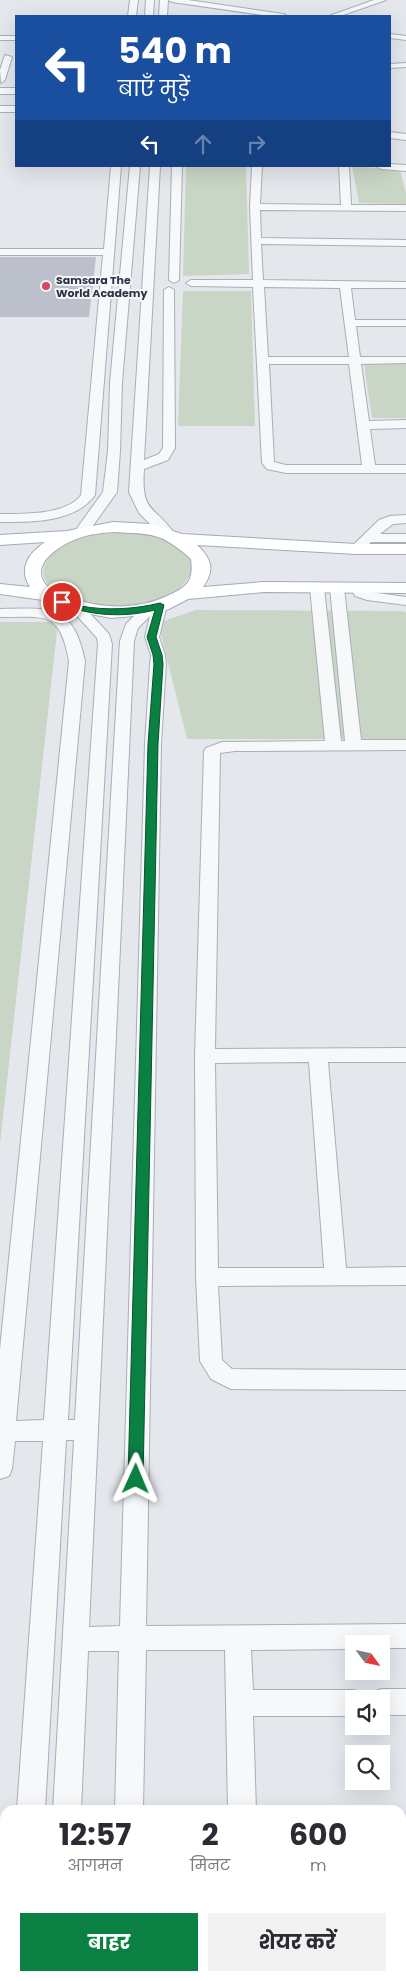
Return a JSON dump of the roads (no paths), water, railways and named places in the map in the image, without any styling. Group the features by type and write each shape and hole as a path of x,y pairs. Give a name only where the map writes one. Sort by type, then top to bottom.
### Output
{"main road":[{"path":"0,539 29,539 128,527 173,536 362,543 406,549"},
{"path":"47,595 39,588 32,574 34,562 49,545 76,533"},
{"path":"173,536 200,557 202,573 196,584 185,594"},
{"path":"0,589 47,595 77,608 118,612 155,607 185,594 264,587 406,588"}],"street":[{"path":"132,15 134,0"},
{"path":"149,15 150,0"},
{"path":"163,15 164,0"},
{"path":"172,0 277,15"},
{"path":"336,15 382,0"},
{"path":"232,15 249,10"},
{"path":"391,36 406,38"},
{"path":"0,38 15,38"},
{"path":"0,47 15,47"},
{"path":"1,80 8,57"},
{"path":"391,66 406,65"},
{"path":"0,91 15,91"},
{"path":"0,97 15,97"},
{"path":"1,107 15,106"},
{"path":"391,135 406,136"},
{"path":"0,518 35,517 65,511 82,503 88,495 107,252 116,167 135,169 116,383 110,492 76,533"},
{"path":"155,167 136,492 144,510 173,536"},
{"path":"138,467 164,456 169,448 178,167"},
{"path":"257,167 256,241 268,463 272,466 286,469 406,469"},
{"path":"344,167 346,208"},
{"path":"391,167 406,168"},
{"path":"255,207 406,208"},
{"path":"256,241 406,243"},
{"path":"0,252 107,252"},
{"path":"148,279 174,284 406,285"},
{"path":"147,299 174,284"},
{"path":"345,285 369,469"},
{"path":"350,323 406,323"},
{"path":"262,361 406,360"},
{"path":"363,425 406,424"},
{"path":"92,452 113,460"},
{"path":"362,543 390,520 406,519"},
{"path":"362,543 406,538"},
{"path":"317,588 333,745"},
{"path":"337,588 353,745"},
{"path":"358,588 360,593 367,596 406,601"},
{"path":"67,1805 127,641 131,626 155,607"},
{"path":"129,1805 153,744 158,664 158,655 152,637 155,607"},
{"path":"31,1805 105,644 104,637 77,608"},
{"path":"0,613 40,613 56,616 62,620 74,639 77,661 2,1431 0,1468"},
{"path":"406,745 222,747 215,749 210,754 205,1056 207,1277 210,1362 222,1376 237,1380 406,1380"},
{"path":"205,1056 406,1055"},
{"path":"318,1056 336,1277"},
{"path":"207,1277 406,1276"},
{"path":"2,1431 86,1430"},
{"path":"77,1639 406,1636"},
{"path":"238,1637 242,1805"},
{"path":"390,1702 406,1702"},
{"path":"239,1703 345,1703"}],"place":[{"name":"Samsara The World Academy","path":"46,286"}]}
